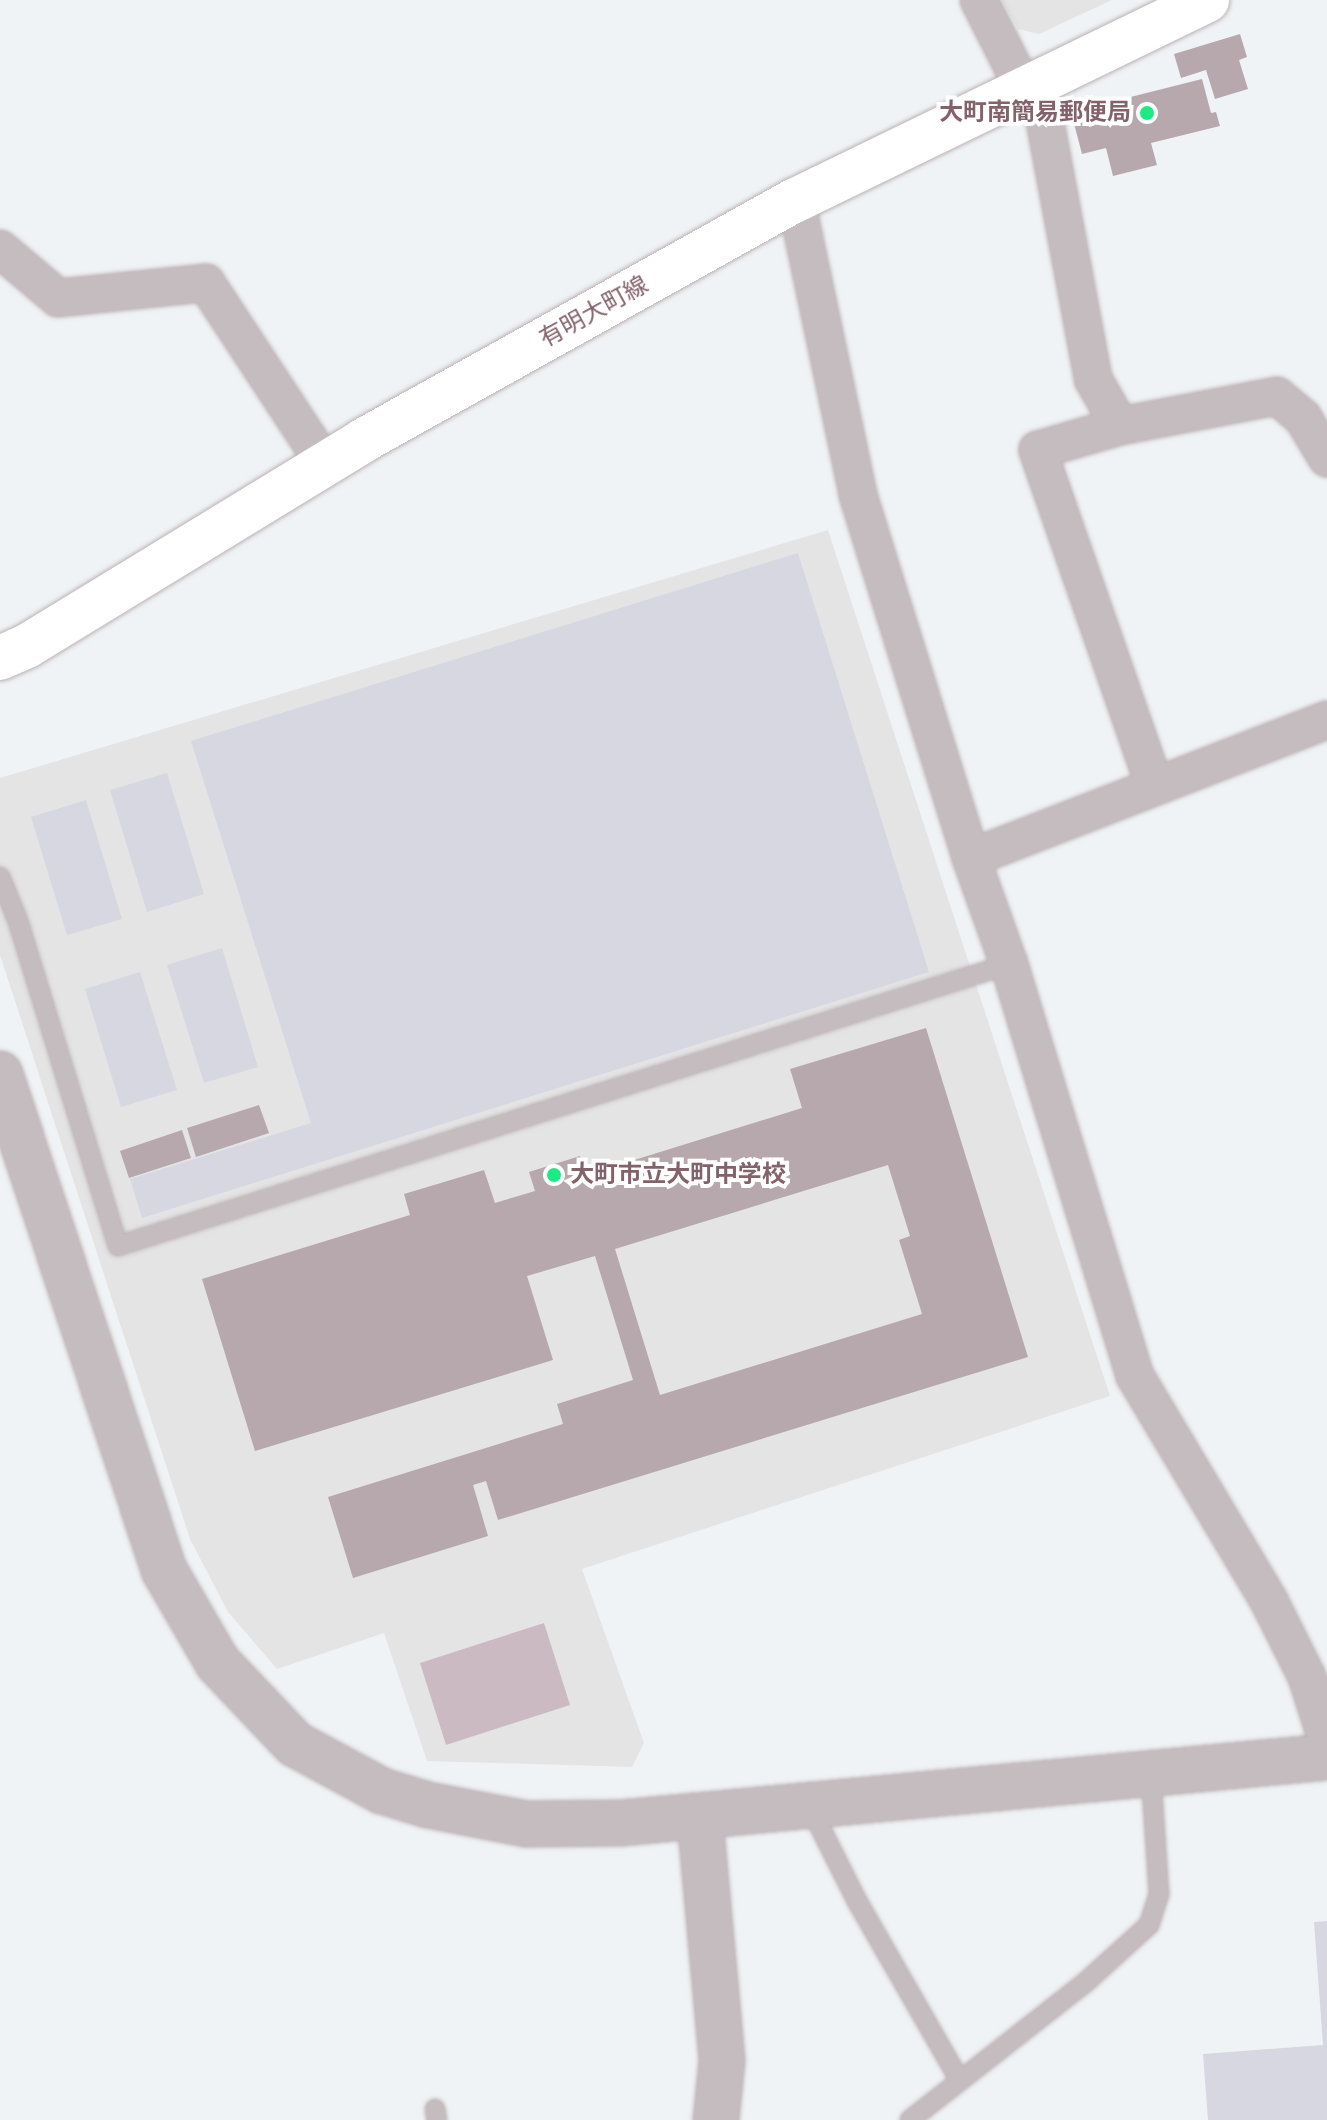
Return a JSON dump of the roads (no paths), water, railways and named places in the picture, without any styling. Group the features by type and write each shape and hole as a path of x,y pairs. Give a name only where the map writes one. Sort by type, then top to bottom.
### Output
{"main road":[{"name":"有明大町線","path":"0,658 27,646 364,440 796,200 1207,0"}],"street":[{"path":"979,0 1023,87 1044,116 1093,379 1120,426"},
{"path":"796,200 858,495 971,858 1009,964 1135,1376 1269,1601 1307,1677 1327,1740"},
{"path":"0,249 58,298 206,283 326,466"},
{"path":"1154,784 1038,450 1120,426 1277,396 1303,418 1327,458"},
{"path":"971,858 1154,784 1327,720"},
{"path":"0,1074 164,1570 218,1663 295,1744 382,1791 428,1805 527,1824 700,1818 1327,1757"},
{"path":"700,1818 722,2061 721,2119"}],"lane":[{"path":"0,877 18,921 118,1246 1009,964"},
{"path":"910,2120 1087,1981 1149,1925 1159,1894 1151,1775"},
{"path":"810,1807 857,1901 960,2081"}],"place":[{"name":"大町南簡易郵便局","path":"1147,113"},
{"name":"大町市立大町中学校","path":"554,1175"}]}
